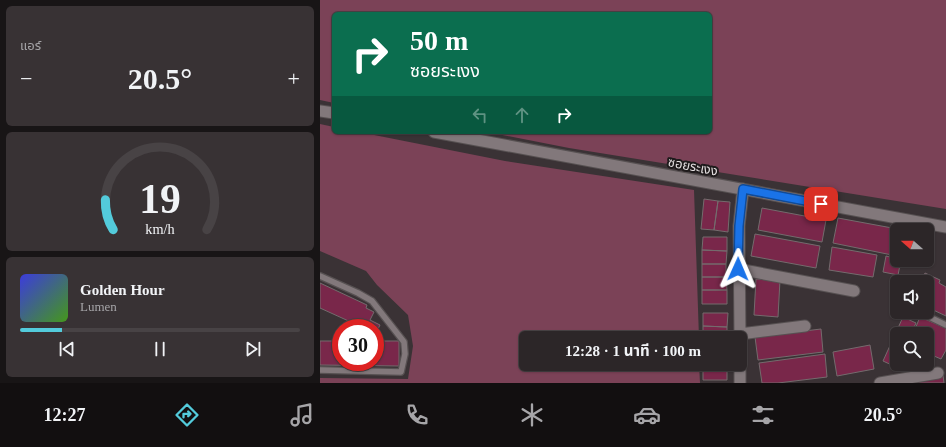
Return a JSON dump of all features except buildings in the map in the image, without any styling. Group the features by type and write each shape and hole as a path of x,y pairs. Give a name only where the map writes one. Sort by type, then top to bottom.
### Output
{"street":[{"path":"320,111 332,113"},
{"name":"ซอยระเงง","path":"445,134 946,227"},
{"path":"740,331 738,269 739,226 743,189"},
{"path":"738,269 854,291"},
{"path":"747,335 805,326"},
{"path":"740,371 740,383"},
{"path":"880,383 938,374"}],"lane":[{"path":"320,276 372,301 404,342 405,354 401,372 320,370"},
{"path":"934,319 946,325"}],"shaded area":[{"path":"320,0 946,0 946,209 569,148 497,134 712,134 712,12 332,12 332,103 320,100"},
{"path":"320,124 332,127 332,134 369,134 505,161 694,190 699,331 519,331 519,371 699,371 700,383 320,383 320,378 408,379 413,346 408,315 377,285 366,271 320,251"}],"route":[{"path":"738,269 739,226 743,189 821,204"}]}
